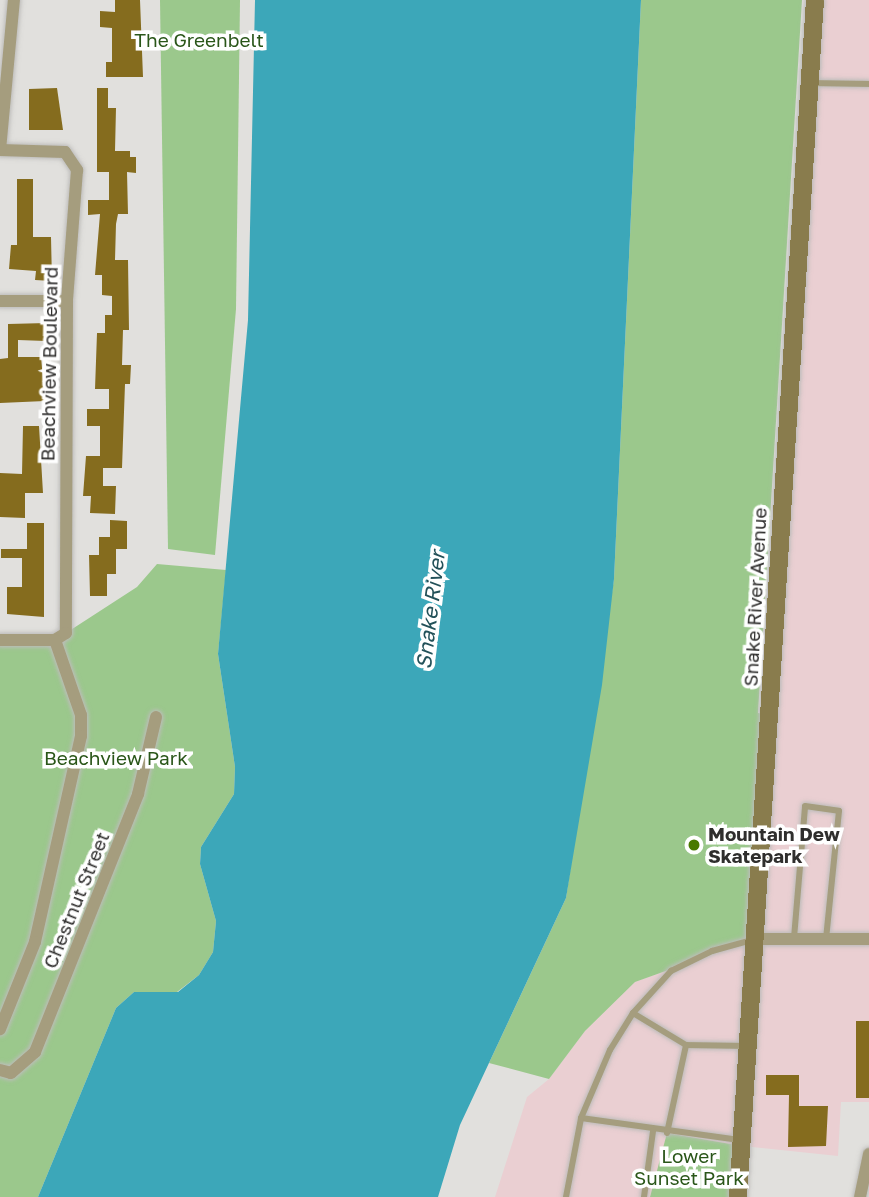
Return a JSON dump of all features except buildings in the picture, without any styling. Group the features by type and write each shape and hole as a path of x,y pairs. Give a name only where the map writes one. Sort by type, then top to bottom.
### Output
{"main road":[{"name":"Snake River Avenue","path":"738,1197 815,0"}],"street":[{"path":"0,150 14,0"},
{"name":"Beachview Boulevard","path":"0,150 65,152 73,159 77,170 67,301 66,633 55,640"},
{"path":"0,300 67,301"},
{"path":"0,640 55,640"},
{"name":"Chestnut Street","path":"0,1029 35,942 80,736 81,715 55,640"},
{"name":"Chestnut Street","path":"0,1070 11,1073 35,1052 138,794 156,717"},
{"path":"755,939 869,939"},
{"path":"859,1197 869,1154"}],"lane":[{"path":"809,83 869,84"},
{"path":"794,939 805,806 839,811 826,939"},
{"path":"566,1197 581,1118 610,1050 633,1013 671,971 712,951 755,939"},
{"path":"633,1013 685,1045 748,1046"},
{"path":"667,1133 685,1045"},
{"path":"581,1118 653,1131 742,1141"},
{"path":"644,1197 653,1131"}],"shaded area":[{"path":"814,0 869,0 869,1102 841,1102 838,1156 742,1146 738,1197 495,1197 527,1097 549,1079 585,1031 635,982 755,939"}],"green space":[{"name":"The Greenbelt","path":"160,0 240,0 236,309 215,555 168,549"},
{"path":"641,0 802,0 758,713 769,715 755,939 635,982 585,1031 549,1079 489,1063 566,898 614,579"},
{"name":"Beachview Park","path":"157,564 226,570 218,654 235,767 234,794 201,847 200,864 216,921 213,952 199,975 177,992 134,992 116,1008 38,1197 0,1197 0,640 66,633 137,587"},
{"name":"Lower Sunset Park","path":"667,1133 742,1146 732,1197 650,1197"}],"water":[{"name":"Snake River","path":"255,0 641,0 614,579 602,685 566,898 460,1125 438,1197 38,1197 116,1008 134,992 178,992 199,975 213,952 216,921 200,864 201,847 234,794 235,767 218,654 248,320"}],"place":[{"name":"Mountain Dew Skatepark","path":"694,845"}]}
